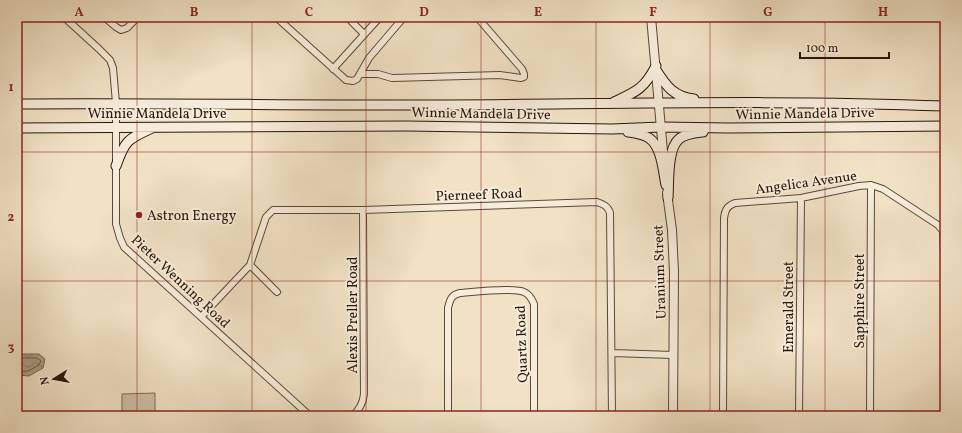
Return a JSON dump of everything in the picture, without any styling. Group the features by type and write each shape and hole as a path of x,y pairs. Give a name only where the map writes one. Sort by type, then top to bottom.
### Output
{"main road":[{"path":"611,104 641,88 647,83 656,68 666,86 678,94 689,99 718,102"},
{"name":"Winnie Mandela Drive","path":"17,104 116,103 399,105 861,102 945,106"},
{"name":"Winnie Mandela Drive","path":"17,128 406,126 612,129 661,127 728,128 945,126"},
{"path":"116,166 121,151 132,138 155,127"},
{"path":"668,198 671,159 673,150 678,140 686,135 698,132 728,128"},
{"path":"612,129 644,135 653,142 658,152 667,186"}],"street":[{"name":"Pieter Wenning Road","path":"64,17 110,60 114,74 116,103 116,224 122,243 310,416"},
{"path":"104,17 121,30 127,28 138,17"},
{"path":"276,17 346,80 353,81 357,79 369,58 404,17"},
{"path":"347,17 364,34"},
{"path":"333,69 380,17"},
{"path":"360,74 378,74 392,78 495,75 521,78 524,77 524,73 519,65 477,17"},
{"name":"Uranium Street","path":"651,17 672,230 673,416"},
{"name":"Angelica Avenue","path":"723,416 724,213 727,208 735,203 801,198 871,185 883,189 940,226 943,231 945,276"},
{"name":"Sapphire Street","path":"870,416 871,185"},
{"name":"Emerald Street","path":"799,416 801,198"},
{"name":"Pierneef Road","path":"201,317 250,266 266,217 273,210 363,210 593,201 605,204 610,213 612,416"},
{"name":"Alexis Preller Road","path":"353,416 360,408 363,402 364,394 363,210"},
{"path":"250,266 277,292"},
{"name":"Quartz Road","path":"448,416 448,308 451,298 455,294 460,293 519,290 529,295 534,304 534,416"},
{"path":"944,416 945,325"},
{"path":"612,353 673,355"}],"shaded area":[{"path":"155,393 155,416 122,416 122,394"}],"water":[{"path":"39,354 45,359 43,368 29,376 17,375 17,355"}],"place":[{"name":"Astron Energy","path":"139,215"}]}
